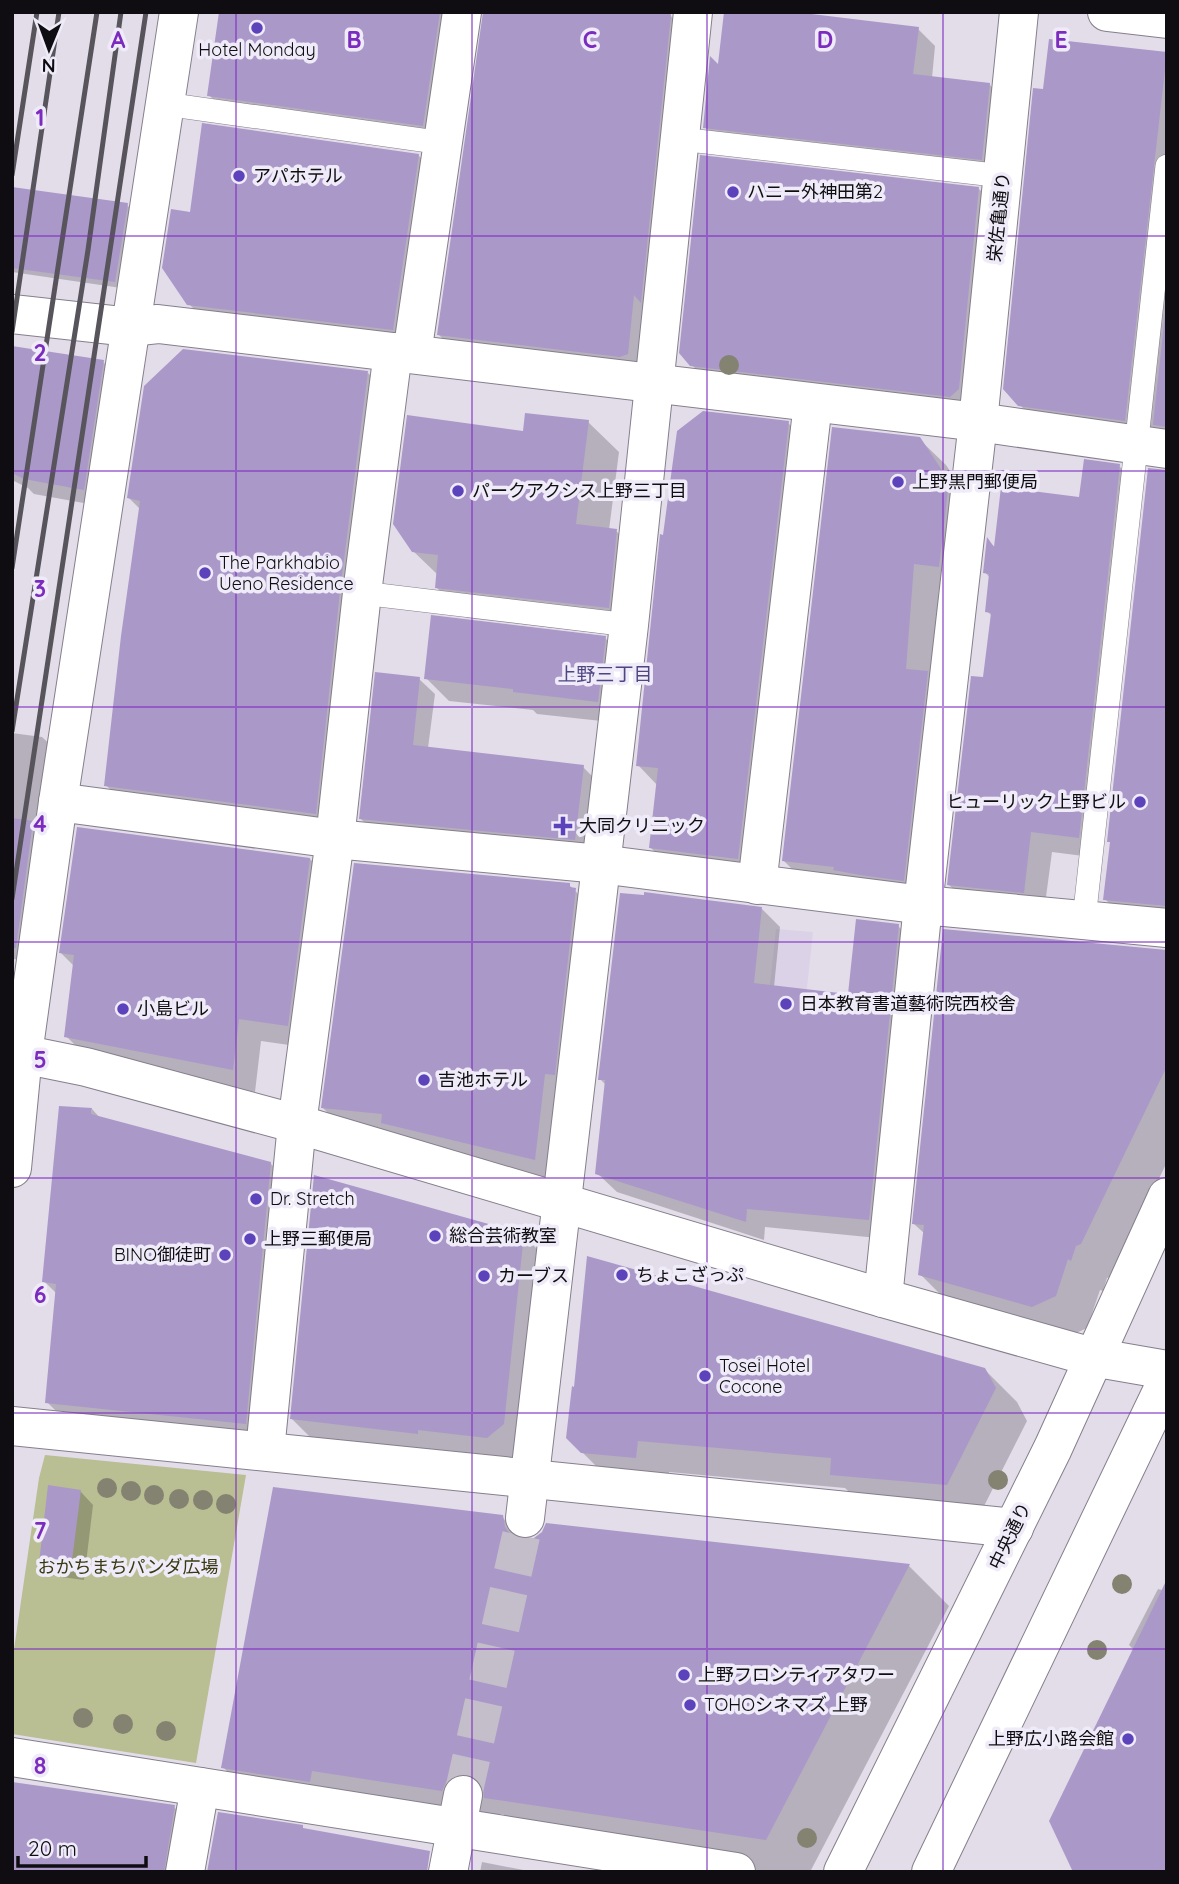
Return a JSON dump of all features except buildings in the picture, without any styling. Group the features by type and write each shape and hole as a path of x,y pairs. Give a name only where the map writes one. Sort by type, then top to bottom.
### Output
{"street":[{"path":"12,1168 30,1055 58,802 179,12"},
{"path":"265,1451 297,1124 335,839 362,593 403,353 443,143 462,12"},
{"path":"525,1518 629,625 693,12"},
{"name":"栄佐亀通り","path":"883,1298 923,905 978,422 1019,12"},
{"path":"1107,12 1167,19"},
{"path":"12,314 130,327 158,324 978,422 1152,447"},
{"path":"757,885 813,403"},
{"path":"58,802 335,839 600,864 923,905 1167,928"},
{"path":"30,1055 297,1124 883,1298 1093,1357 1167,1370"},
{"name":"中央通り","path":"843,1872 1014,1528 1167,1197"},
{"path":"931,1872 1167,1381"},
{"path":"12,1426 1014,1528"},
{"path":"12,1757 200,1787 460,1811 736,1872"},
{"path":"185,1872 200,1787"},
{"path":"448,1872 460,1811"}],"lane":[{"path":"165,104 443,143"},
{"path":"680,139 1003,176"},
{"path":"1084,920 1152,447 1167,166"},
{"path":"362,593 629,625"}],"shaded area":[{"name":"日本教育書道藝術院西校舎","path":"776,929 813,932 797,1080 760,1076"}],"green space":[{"name":"おかちまちパンダ広場","path":"45,1455 246,1475 196,1763 12,1734 12,1663 39,1478"}],"tunnel":[{"path":"463,1795 525,1518"}],"railway":[{"path":"12,175 37,12"},
{"path":"12,332 59,12"},
{"path":"12,568 97,12"},
{"path":"12,731 88,250 121,12"},
{"path":"12,899 146,12"}],"place":[{"name":"Hotel Monday","path":"257,28"},
{"name":"アパホテル","path":"239,176"},
{"name":"ハニー外神田第2","path":"733,192"},
{"name":"上野黒門郵便局","path":"898,482"},
{"name":"パークアクシス上野三丁目","path":"458,491"},
{"name":"The Parkhabio Ueno Residence","path":"205,573"},
{"name":"ヒューリック上野ビル","path":"1140,802"},
{"name":"大同クリニック","path":"563,826"},
{"name":"日本教育書道藝術院西校舎","path":"786,1004"},
{"name":"小島ビル","path":"123,1009"},
{"name":"吉池ホテル","path":"424,1080"},
{"name":"Dr. Stretch","path":"256,1199"},
{"name":"総合芸術教室","path":"435,1236"},
{"name":"上野三郵便局","path":"250,1239"},
{"name":"BINO御徒町","path":"225,1255"},
{"name":"ちょこざっぷ","path":"622,1275"},
{"name":"カーブス","path":"484,1276"},
{"name":"Tosei Hotel Cocone","path":"705,1376"},
{"name":"上野フロンティアタワー","path":"684,1675"},
{"name":"TOHOシネマズ 上野","path":"690,1705"},
{"name":"上野広小路会館","path":"1128,1739"}],"district":[{"name":"上野三丁目","path":"605,674"}]}
